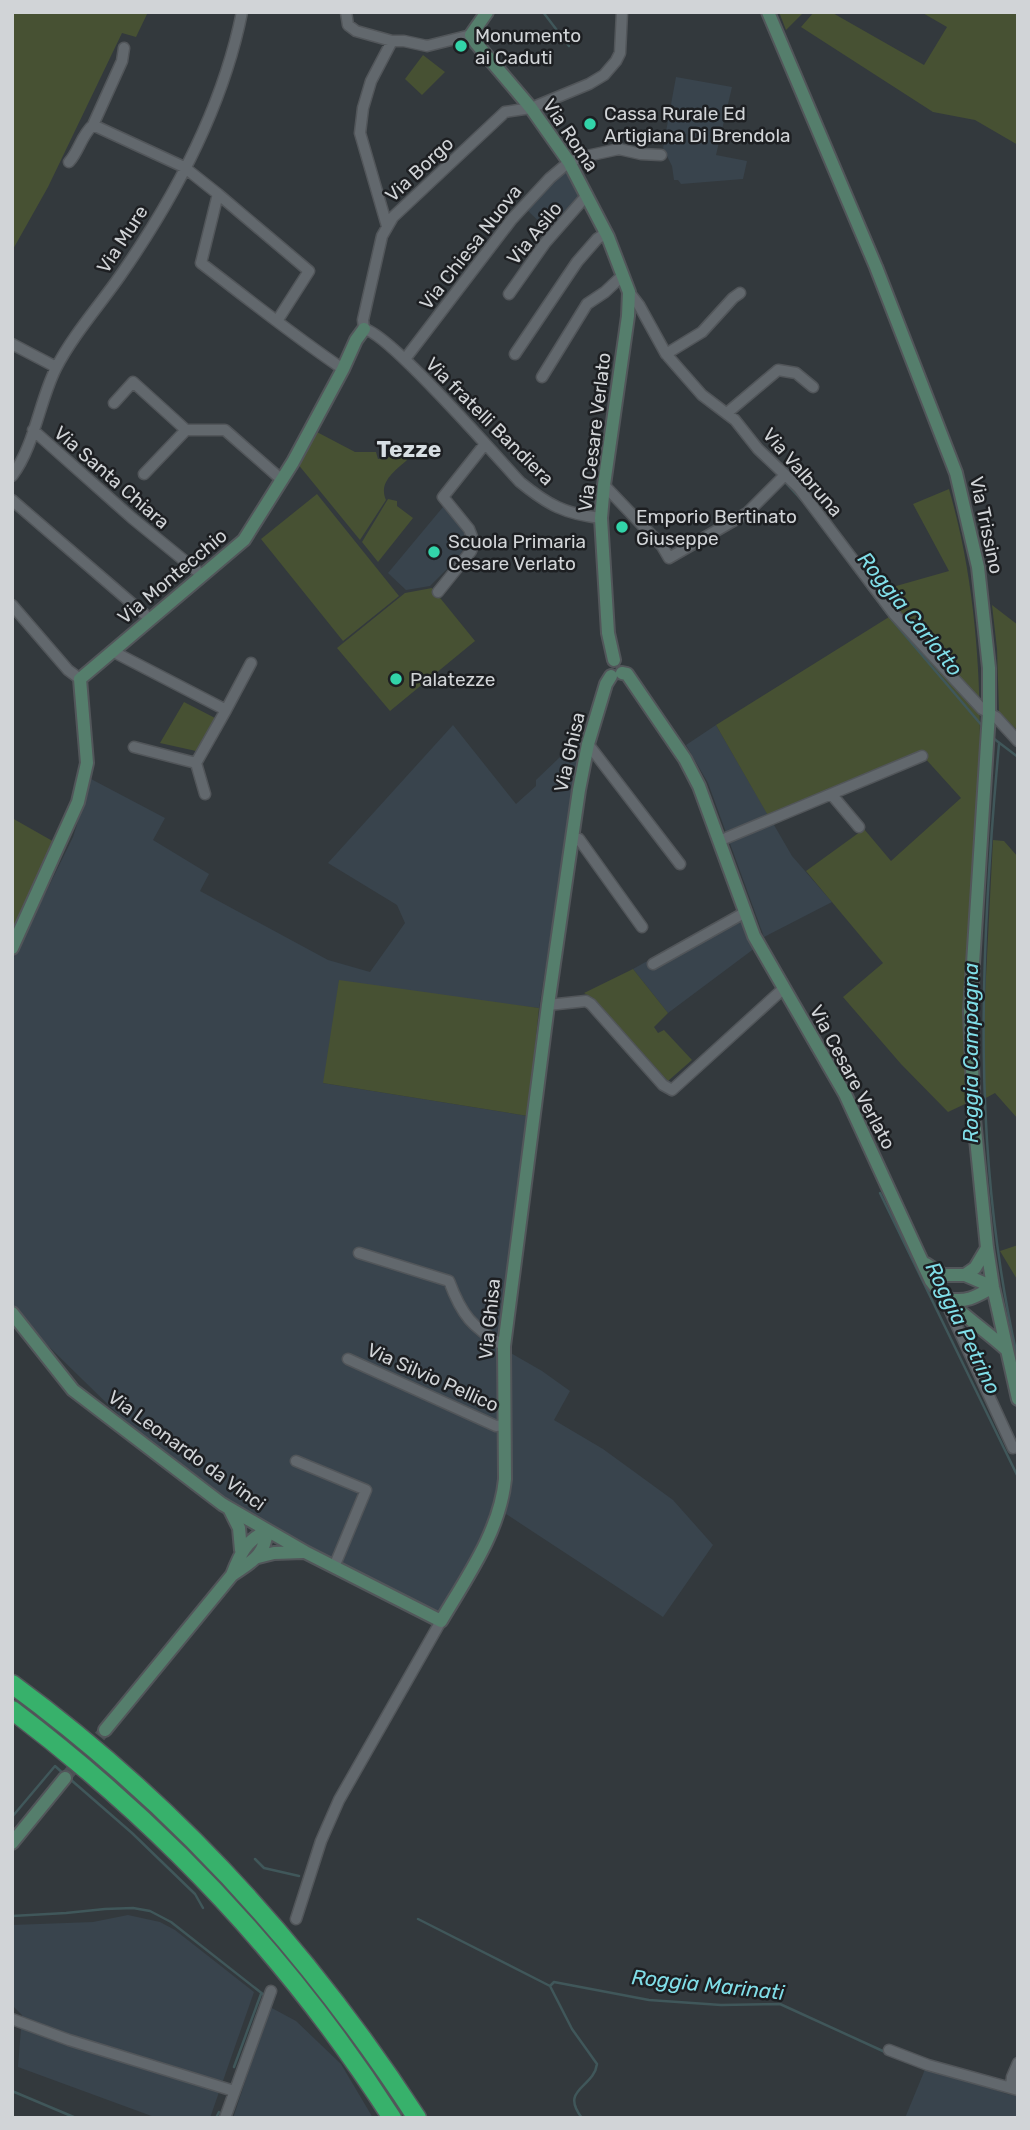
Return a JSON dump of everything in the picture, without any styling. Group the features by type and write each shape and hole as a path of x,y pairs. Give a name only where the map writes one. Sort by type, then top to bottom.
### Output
{"highway":[{"path":"12,1684 76,1734 156,1803 229,1875 286,1939 356,2027 417,2118"},
{"path":"12,1710 83,1766 198,1873 263,1945 322,2017 392,2118"}],"street":[{"name":"Via Mure","path":"12,476 33,430 56,367 160,215 184,167 225,78 234,52 242,12"},
{"path":"346,12 348,25 356,31 392,41 434,46 471,35 487,12"},
{"name":"Via Borgo","path":"364,329 363,320 382,236 393,217 505,112 531,108 604,75 620,53 622,12"},
{"name":"Via Trissino","path":"768,12 876,267 956,473 978,567 989,668 989,713 970,1010 974,1119 988,1248"},
{"name":"Via Roma","path":"471,35 531,108 569,162 606,233 629,292 666,354 680,370"},
{"path":"387,226 360,133 363,107 371,81 392,41"},
{"path":"69,162 75,156 86,131 93,125 122,61 124,48"},
{"path":"93,125 184,167 309,271 277,321"},
{"path":"569,162 619,149 661,155"},
{"name":"Via Chiesa Nuova","path":"405,359 512,219 550,178 569,162"},
{"path":"218,194 201,263 343,369"},
{"name":"Via Asilo","path":"509,294 545,243 587,195"},
{"path":"515,354 577,262 597,239 606,233"},
{"path":"542,377 587,303 605,292 622,275"},
{"name":"Via Cesare Verlato","path":"629,292 601,518 608,633 614,660 606,667 607,672 627,674 685,759 699,786 744,913 783,989 829,1063 1013,1448 1018,1447"},
{"path":"666,354 702,331 740,293"},
{"name":"Via fratelli Bandiera","path":"364,329 377,334 405,359 520,482 540,499 559,510 578,516 601,518"},
{"name":"Via Montecchio","path":"80,679 244,540 282,480 364,329"},
{"path":"12,344 56,367"},
{"name":"Via Valbruna","path":"680,370 702,395 735,420 758,449 799,488 894,614 982,709 1018,741"},
{"path":"727,414 778,370 796,373 813,387"},
{"path":"114,403 134,382 186,430 225,430 282,480"},
{"name":"Via Santa Chiara","path":"33,430 132,518 202,575"},
{"path":"144,474 186,430"},
{"path":"439,592 471,551 474,542 470,529 443,497 485,444"},
{"path":"604,485 662,546 669,558 747,513 785,475"},
{"path":"12,500 150,619"},
{"path":"12,605 68,670 80,679 87,763 78,803 12,948"},
{"path":"113,651 226,710"},
{"path":"205,794 196,763 251,663"},
{"name":"Via Ghisa","path":"296,1919 321,1841 355,1769 477,1559 499,1512 505,1479 504,1346 548,1005 588,744 606,684 616,675"},
{"path":"588,744 680,864"},
{"path":"134,747 196,763"},
{"path":"719,841 922,756"},
{"path":"832,795 859,827"},
{"path":"572,838 579,839 642,927"},
{"path":"653,964 744,913"},
{"path":"548,1005 586,1001 591,1004 663,1086 672,1090 783,989"},
{"path":"965,1275 975,1268 988,1248"},
{"path":"988,1248 993,1287 1018,1399"},
{"path":"359,1253 449,1281 457,1306 468,1320 504,1346"},
{"path":"923,1262 943,1275 965,1275 993,1287"},
{"path":"943,1297 961,1302 993,1287"},
{"name":"Via Cesare Verlato","path":"943,1297 1007,1350"},
{"name":"Via Leonardo da Vinci","path":"12,1313 73,1390 229,1508 304,1552 441,1621"},
{"name":"Via Silvio Pellico","path":"348,1359 496,1426 504,1425"},
{"path":"296,1461 366,1490 334,1567"},
{"path":"229,1508 242,1536 241,1552 232,1576"},
{"path":"241,1552 251,1539 267,1531"},
{"path":"258,1557 266,1543 267,1531"},
{"path":"106,1730 232,1576 258,1557 274,1553 304,1552"},
{"path":"12,1843 65,1778"},
{"path":"225,2118 271,1991"},
{"path":"12,2018 69,2040 234,2091"},
{"path":"889,2050 1014,2089 1012,2077 1018,2063"}],"shaded area":[{"path":"676,77 732,87 716,155 747,161 743,179 681,184 674,180 672,166 663,148"},
{"path":"565,169 583,198 551,233 526,209"},
{"name":"Scuola Primaria Cesare Verlato","path":"443,507 466,532 466,545 458,558 430,586 406,590 388,573"},
{"path":"453,725 516,804 536,786 536,780 582,736 539,1008 384,990 323,1083 528,1116 506,1286 502,1478 486,1533 440,1612 313,1551 217,1493 128,1424 39,1337 12,1304 12,961 73,837 91,779 165,818 153,840 209,874 200,891 328,960 370,972 405,923 397,905 328,863"},
{"path":"716,725 792,856 832,902 764,937 708,783 686,745"},
{"path":"737,911 755,948 668,1013 633,969"},
{"path":"509,1352 570,1391 554,1420 603,1449 673,1500 713,1545 663,1617 506,1514 512,1486"},
{"path":"128,1915 160,1922 175,1930 254,1992 210,2118 157,2118 18,2067 22,2015 12,2005 12,1925 93,1922"},
{"path":"270,2007 296,2021 341,2064 373,2118 233,2118"},
{"path":"926,2067 1018,2096 1018,2118 905,2118"}],"green space":[{"path":"12,12 148,12 136,37 122,33 48,187 12,251"},
{"path":"779,12 804,12 786,30"},
{"path":"814,12 831,12 924,65 947,27 921,12 1018,12 1018,145 975,120 933,112 801,27"},
{"path":"423,55 445,72 422,95 405,79"},
{"path":"315,431 355,452 376,452 378,459 406,454 407,460 386,482 386,500 360,540 297,463"},
{"path":"949,489 966,565 976,641 980,718 965,1104 948,1112 901,1064 843,997 883,963 806,871 864,829 891,861 961,798 923,756 770,819 716,725 897,612 882,590 949,571 913,504"},
{"path":"317,494 399,596 343,641 261,539"},
{"path":"388,499 397,501 397,506 413,518 378,562 362,542"},
{"name":"Palatezze","path":"432,588 475,641 390,711 337,648 405,593"},
{"path":"992,605 1018,625 1018,731 999,712 997,649"},
{"path":"184,702 215,718 196,751 160,743"},
{"path":"12,818 56,843 14,932 12,931"},
{"path":"993,840 1004,841 1018,857 1018,1119 995,1093 984,1099 984,1015"},
{"path":"633,969 668,1013 654,1027 658,1033 664,1030 692,1060 668,1081 593,998 584,993"},
{"path":"339,980 539,1008 528,1116 323,1083"},
{"path":"1018,1245 1018,1281 1000,1251"}],"waterway":[{"path":"543,12 569,46"},
{"name":"Roggia Carlotto","path":"786,483 807,506"},
{"name":"Roggia Carlotto","path":"851,565 893,621 984,728"},
{"name":"Roggia Carlotto","path":"993,738 1018,757"},
{"name":"Roggia Campagna","path":"999,744 984,976 986,1130 1003,1283 1018,1360"},
{"name":"Roggia Petrino","path":"880,1193 1018,1477"},
{"path":"12,1817 55,1766 65,1775"},
{"path":"70,1779 132,1833 195,1894 203,1908"},
{"path":"255,1859 264,1868 299,1876"},
{"path":"12,1916 105,1909 133,1908 150,1911 171,1922 264,1995"},
{"name":"Roggia Marinati","path":"418,1919 550,1986 572,2029 597,2064 595,2072 576,2094 574,2101 582,2118"},
{"name":"Roggia Marinati","path":"550,1986 554,1982 649,2000 721,2005 780,2004 885,2052"},
{"path":"234,2067 261,1994"},
{"name":"Roggia Marinati","path":"927,2069 950,2076"},
{"path":"12,2091 76,2118"},
{"path":"216,2118 219,2112"}],"tunnel":[{"path":"65,1778 105,1730"}],"place":[{"name":"Monumento ai Caduti","path":"461,46"},
{"name":"Cassa Rurale Ed Artigiana Di Brendola","path":"590,124"},
{"name":"Emporio Bertinato Giuseppe","path":"622,527"},
{"name":"Scuola Primaria Cesare Verlato","path":"434,552"},
{"name":"Palatezze","path":"396,679"}],"district":[{"name":"Tezze","path":"409,449"}]}
